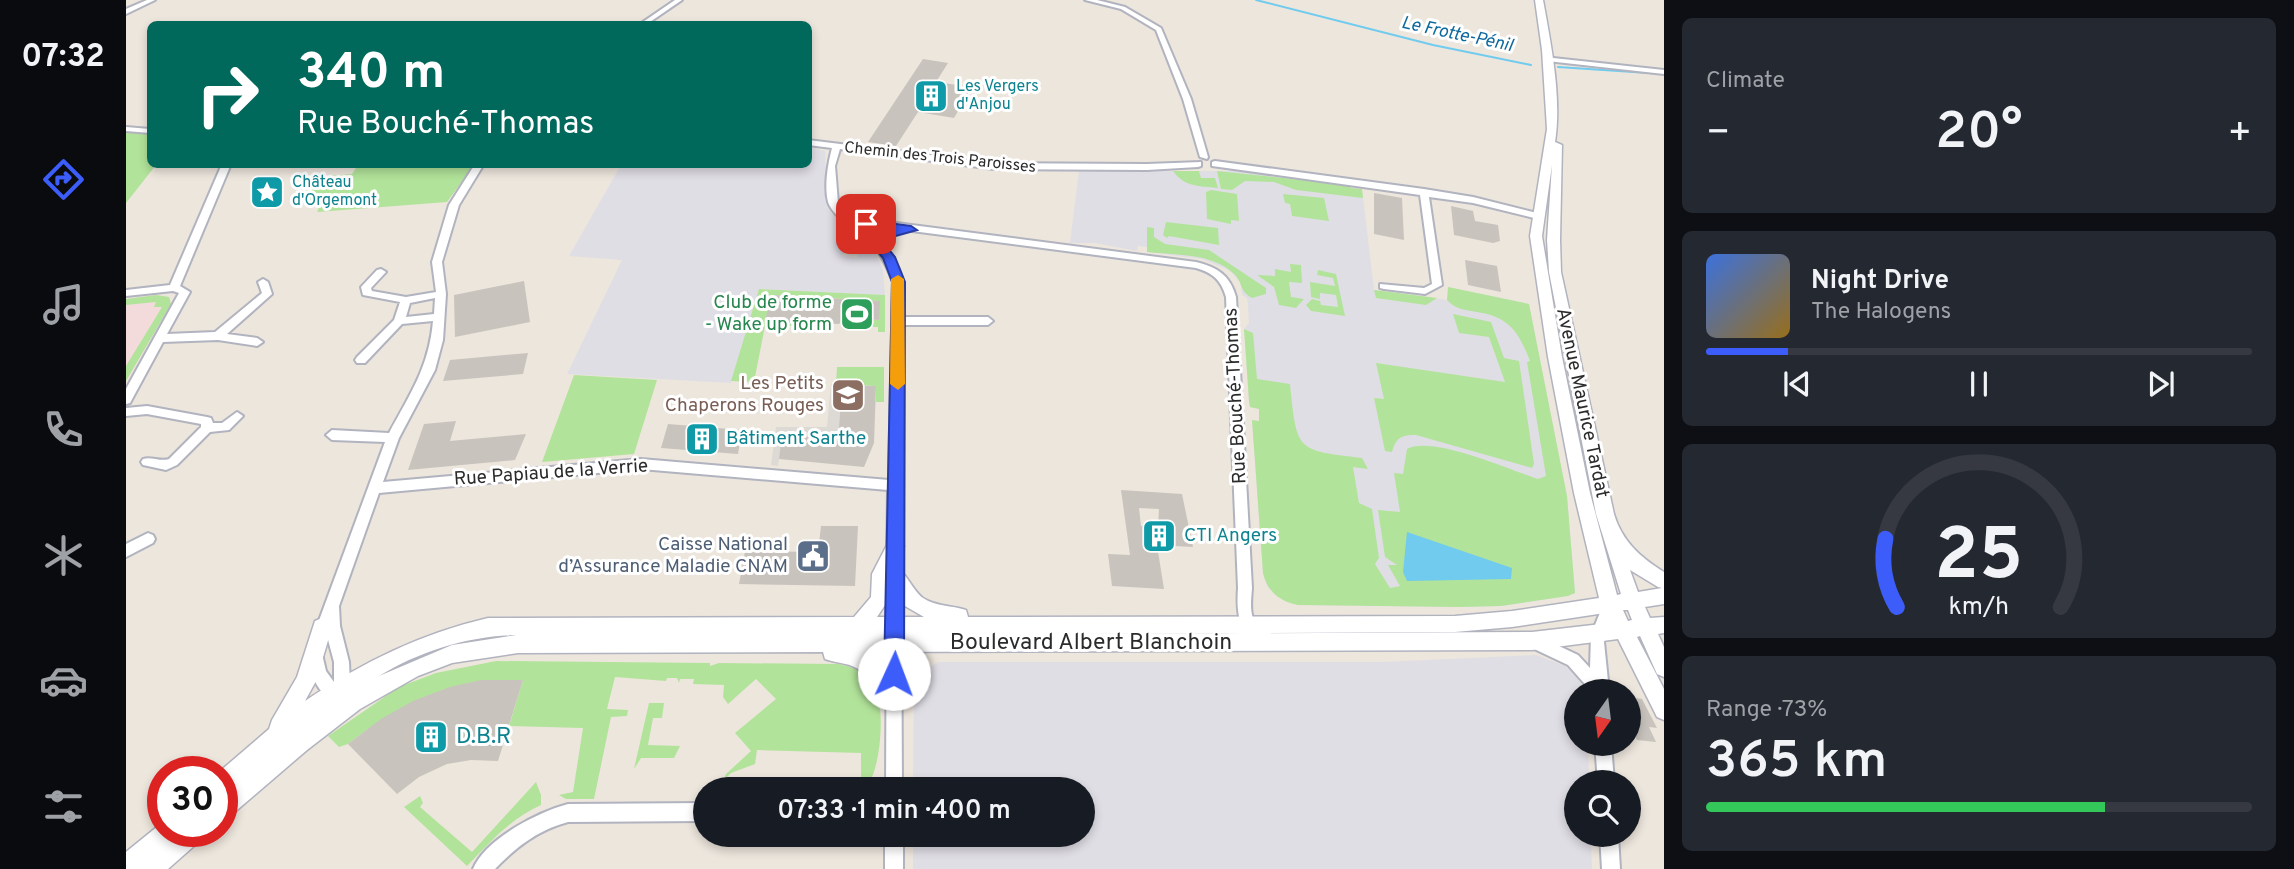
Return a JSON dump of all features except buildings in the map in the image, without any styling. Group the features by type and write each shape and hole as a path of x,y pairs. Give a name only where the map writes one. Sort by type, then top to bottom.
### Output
{"street":[{"path":"126,12 152,0"},
{"path":"648,21 679,0"},
{"path":"1088,0 1123,8 1159,29 1187,99 1201,160 1206,167 1215,164 1424,192 1473,200 1538,216"},
{"path":"1539,0 1552,130"},
{"path":"1547,59 1664,72"},
{"path":"126,129 147,131"},
{"name":"Avenue Maurice Tardat","path":"1552,130 1538,216 1537,245 1555,357 1582,492 1610,604 1633,628 1664,668"},
{"name":"Avenue Maurice Tardat","path":"1552,130 1556,140 1559,172 1550,242 1553,262 1611,534 1632,600 1633,628 1664,710"},
{"name":"Chemin des Trois Paroisses","path":"812,143 1036,169 1201,160"},
{"path":"836,147 831,166 833,200 885,250 896,273 899,321 894,574 894,777"},
{"path":"174,288 225,168"},
{"path":"265,759 297,698 393,438 429,370 441,294 437,262 454,205 477,168"},
{"path":"1384,286 1426,291 1437,285 1436,248 1428,232 1424,192"},
{"name":"Rue Bouché-Thomas","path":"858,226 881,224 1196,265 1209,268 1224,278 1229,286 1231,302 1245,624"},
{"name":"Rue Bouché-Thomas","path":"874,239 888,232 911,230"},
{"path":"381,272 366,287 367,293 406,300 441,294"},
{"path":"218,336 267,294 263,282"},
{"path":"126,293 174,288 184,290 184,296 126,400"},
{"path":"360,360 399,321 406,300"},
{"path":"399,321 439,317"},
{"path":"899,321 988,321"},
{"path":"161,338 218,336 257,342"},
{"path":"126,412 147,410 207,421 206,428 173,462 166,465 147,462"},
{"path":"206,428 225,427 237,416"},
{"path":"332,435 393,438"},
{"name":"Rue Papiau de la Verrie","path":"373,488 641,464 895,486"},
{"path":"1611,534 1636,564 1664,581"},
{"path":"126,551 148,539"},
{"path":"858,627 880,599 881,574 895,546"},
{"path":"894,574 901,588 916,606 925,612 942,616 1005,617 1026,626"},
{"path":"339,580 331,611 333,632 344,660 342,693"},
{"name":"Boulevard Albert Blanchoin","path":"342,693 445,656 518,644 761,645 1026,626 1455,624 1513,619 1664,596"},
{"path":"1600,679 1596,651 1599,632 1606,621 1610,604"},
{"path":"1198,644 1212,637 1233,634 1245,624 1254,635 1270,643"},
{"name":"Boulevard Albert Blanchoin","path":"238,789 265,759 342,693 409,649 457,632 488,627 858,627 895,635 1198,644 1532,641 1664,625"},
{"path":"322,627 317,660 319,673 342,693"},
{"path":"1532,641 1573,660 1590,679"},
{"path":"761,645 769,655 841,653 863,658 876,670 894,700"},
{"name":"Boulevard Albert Blanchoin","path":"238,774 265,759"},
{"path":"482,869 518,835 554,816 568,813 693,812"},
{"path":"126,867 149,847"},
{"path":"150,869 175,847"},
{"path":"894,847 894,869"},
{"path":"1610,847 1611,869"}],"shaded area":[{"path":"812,148 825,151 826,196 832,214 868,242 847,243 843,256 857,258 859,249 874,249 883,270 885,295 759,289 731,383 567,374 622,260 569,256 619,168 812,168"},
{"path":"1079,171 1237,171 1350,185 1351,188 1362,189 1374,290 1448,300 1448,287 1529,304 1567,496 1575,593 1501,606 1459,607 1298,605 1275,595 1267,586 1263,573 1252,420 1259,421 1259,409 1250,407 1249,401 1244,329 1249,323 1248,304 1247,298 1242,295 1241,283 1229,270 1202,259 1147,252 1147,247 1138,246 1137,251 1095,243 1070,243"},
{"path":"156,295 169,297 171,304 126,381 126,299"},
{"path":"831,384 842,384 838,440 783,435 778,466 771,465 776,427 827,427"},
{"path":"1536,655 1565,666 1577,677 1578,679 1564,679 1564,756 1588,756 1589,770 1564,770 1564,847 1591,847 1592,869 913,869 913,847 1095,847 1095,777 913,777 914,688 923,671 938,662 1382,662"}],"green space":[{"path":"126,132 147,134 147,168 154,168 126,203"},
{"path":"356,168 472,168 447,202 317,212 322,201 305,203 317,177 352,174"},
{"path":"1173,171 1199,171 1201,178 1215,178 1218,188 1187,183"},
{"path":"1217,171 1350,185 1351,188 1362,189 1363,198 1296,190 1274,182 1245,181 1232,190 1221,189"},
{"path":"1211,190 1237,194 1239,221 1231,220 1231,224 1207,219 1206,192"},
{"path":"1283,194 1324,198 1329,221 1292,216 1290,204 1285,203"},
{"path":"1166,222 1218,228 1219,245 1169,236 1167,238 1163,235"},
{"path":"1147,227 1154,228 1154,237 1165,244 1209,250 1266,288 1266,294 1252,298 1233,273 1204,258 1147,252"},
{"path":"1290,264 1301,265 1302,283 1289,282 1291,297 1304,299 1296,308 1279,305 1274,287 1257,275 1275,276 1275,269 1291,272"},
{"path":"1318,270 1336,274 1345,316 1311,311 1306,305 1312,299 1320,301 1321,305 1338,307 1336,295 1320,293 1320,299 1311,297 1310,282 1335,286 1333,278 1317,275"},
{"path":"1448,287 1529,304 1567,496 1575,593 1501,606 1298,605 1286,601 1275,595 1263,573 1252,420 1259,421 1259,409 1250,407 1244,329 1253,333 1257,379 1290,384 1295,423 1304,444 1324,453 1362,458 1368,469 1353,467 1359,503 1372,509 1379,558 1375,564 1390,588 1400,586 1388,565 1397,565 1385,557 1378,510 1400,512 1394,473 1403,474 1407,449 1419,446 1452,450 1538,479 1546,476 1527,362 1530,361 1522,342 1512,328 1498,318 1461,309 1450,303 1447,300"},
{"path":"759,289 885,295 885,332 878,332 878,327 851,327 851,319 879,320 879,301 772,295 800,322 799,326 765,326 754,382 731,381"},
{"path":"1374,290 1437,298 1426,305 1376,298"},
{"path":"156,295 169,297 171,304 126,381 126,366 162,307 154,307 156,302 126,305 126,299"},
{"path":"1453,314 1491,322 1504,358 1519,361 1534,464 1532,468 1416,435 1406,435 1397,441 1392,452 1385,451 1374,398 1384,399 1376,363 1505,382 1489,337 1459,333"},
{"path":"837,367 884,367 884,402 876,402 876,386 836,384"},
{"path":"574,375 657,380 634,454 542,462"},
{"path":"496,661 710,663 710,666 719,663 838,664 859,670 874,686 880,707 879,752 872,777 861,777 861,753 757,750 755,764 725,777 751,751 735,733 776,699 756,679 728,704 723,697 724,685 693,684 694,679 680,679 679,683 677,678 667,678 666,681 615,677 607,709 628,710 627,716 611,717 594,799 566,799 559,795 573,792 583,728 509,726 523,680 474,683 430,696 388,716 348,744 339,747 328,736 399,687 436,673"},
{"path":"649,703 664,703 662,718 653,718 648,745 680,746 674,758 641,758 634,769"},
{"path":"536,782 541,795 541,805 510,824 467,866 404,807 420,796 423,803 420,807 472,852"}],"water":[{"path":"1407,532 1512,568 1511,579 1407,581 1403,572"}],"waterway":[{"name":"Le Frotte-Pénil","path":"1256,0 1433,45 1531,65"},
{"name":"Le Frotte-Pénil","path":"1558,67 1664,74"}],"slow traffic":[{"path":"898,279 898,384"}],"place":[{"name":"Les Vergers d'Anjou","path":"931,96"},
{"name":"Château d'Orgemont","path":"267,192"},
{"name":"Club de forme - Wake up form","path":"857,314"},
{"name":"Les Petits Chaperons Rouges","path":"848,395"},
{"name":"Bâtiment Sarthe","path":"702,439"},
{"name":"CTI Angers","path":"1159,536"},
{"name":"Caisse National d’Assurance Maladie CNAM","path":"813,556"},
{"name":"D.B.R","path":"431,737"}],"route":[{"path":"866,224 911,230 888,232 874,239 889,257 898,282 894,674"}]}
